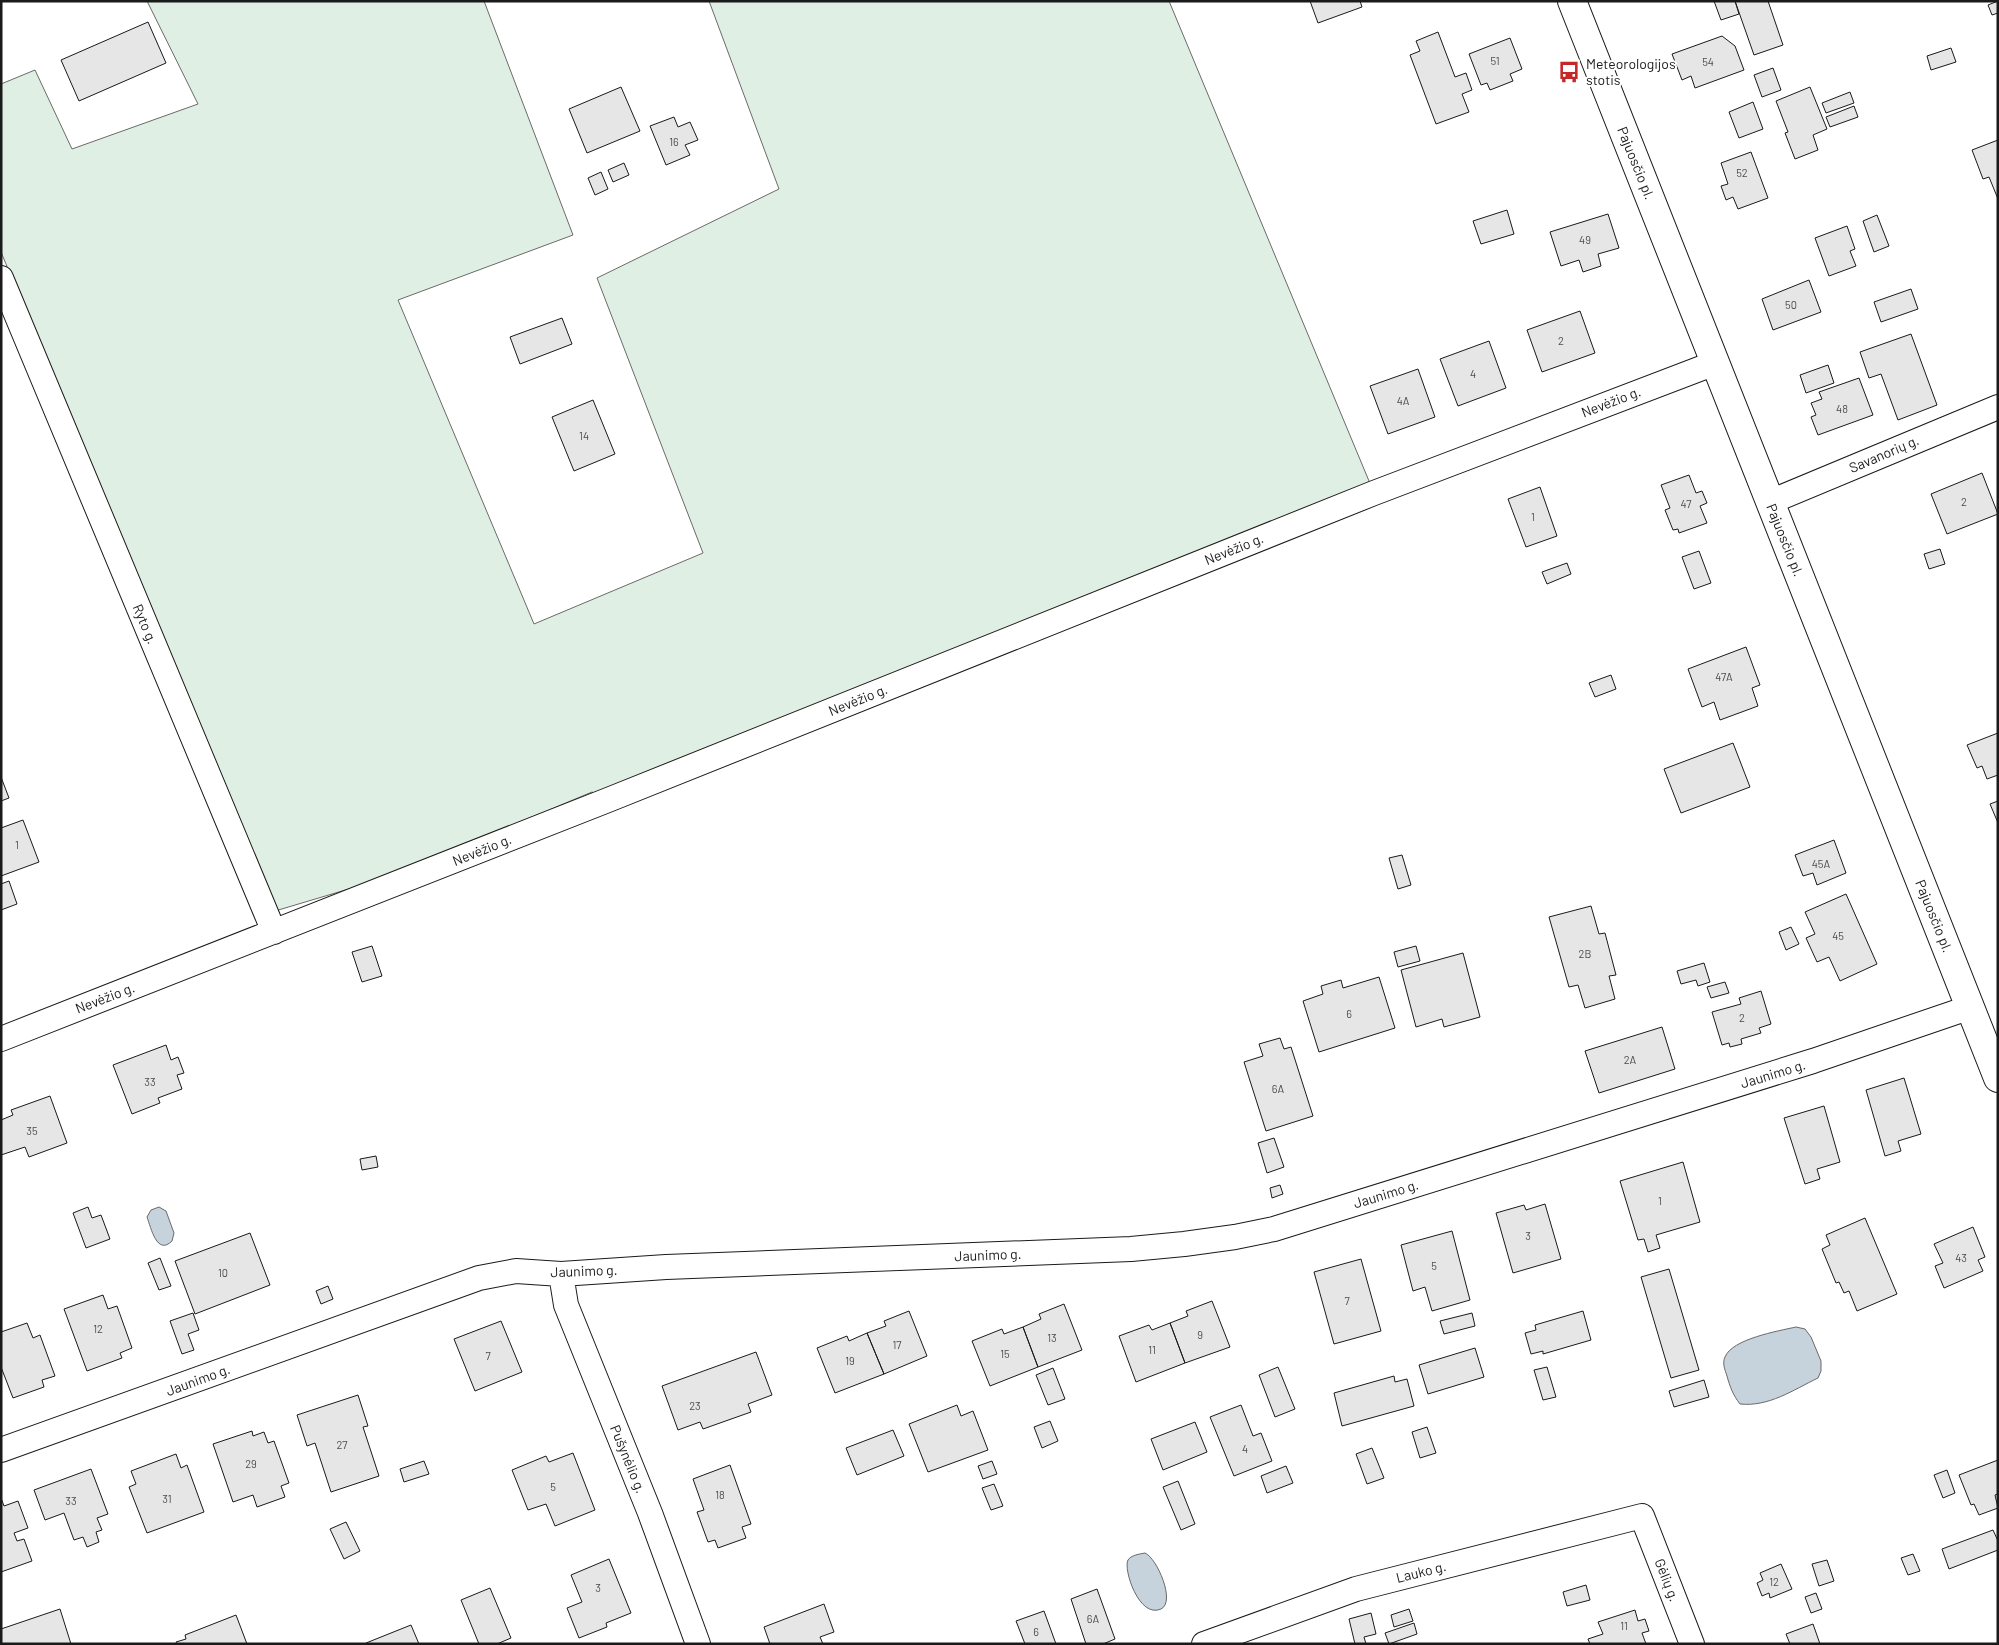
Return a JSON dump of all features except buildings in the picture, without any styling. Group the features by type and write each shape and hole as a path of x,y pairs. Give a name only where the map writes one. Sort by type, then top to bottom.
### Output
{"main road":[{"name":"Pajuosčio pl.","path":"1572,1 1998,1078"}],"street":[{"name":"Ryto g.","path":"1,278 9,320 274,932"},
{"name":"Nevėžio g.","path":"1,1039 636,789 1374,493 1715,363"},
{"name":"Savanorių g.","path":"1770,502 1998,407"},
{"name":"Jaunimo g.","path":"1,1450 479,1278 516,1271 561,1274 666,1267 1122,1249 1184,1244 1234,1237 1274,1229 1813,1061 1971,1008"},
{"name":"Pušynėlio g.","path":"561,1274 566,1305 650,1513 698,1644"},
{"name":"Lauko g.","path":"1204,1644 1356,1589 1642,1516"},
{"name":"Gėlių g.","path":"1642,1516 1692,1644"}],"green space":[{"path":"147,1 484,1 573,235 398,300 534,624 703,553 597,278 779,189 709,1 1169,1 1374,493 608,800 592,792 389,877 275,911 1,252 1,84 35,70 72,149 198,104"}],"shaded area":[{"path":"159,1207 166,1211 174,1233 172,1241 167,1245 162,1245 155,1239 147,1217 151,1210"},
{"path":"1796,1327 1805,1329 1811,1337 1821,1361 1821,1371 1818,1378 1771,1400 1761,1403 1740,1404 1729,1384 1724,1366 1724,1359 1729,1351 1737,1345 1756,1337"},
{"path":"1145,1553 1155,1563 1166,1590 1167,1598 1165,1605 1161,1609 1153,1610 1146,1607 1134,1592 1130,1582 1127,1565 1129,1558"}],"place":[{"name":"Meteorologijos stotis","path":"1569,72"}]}
